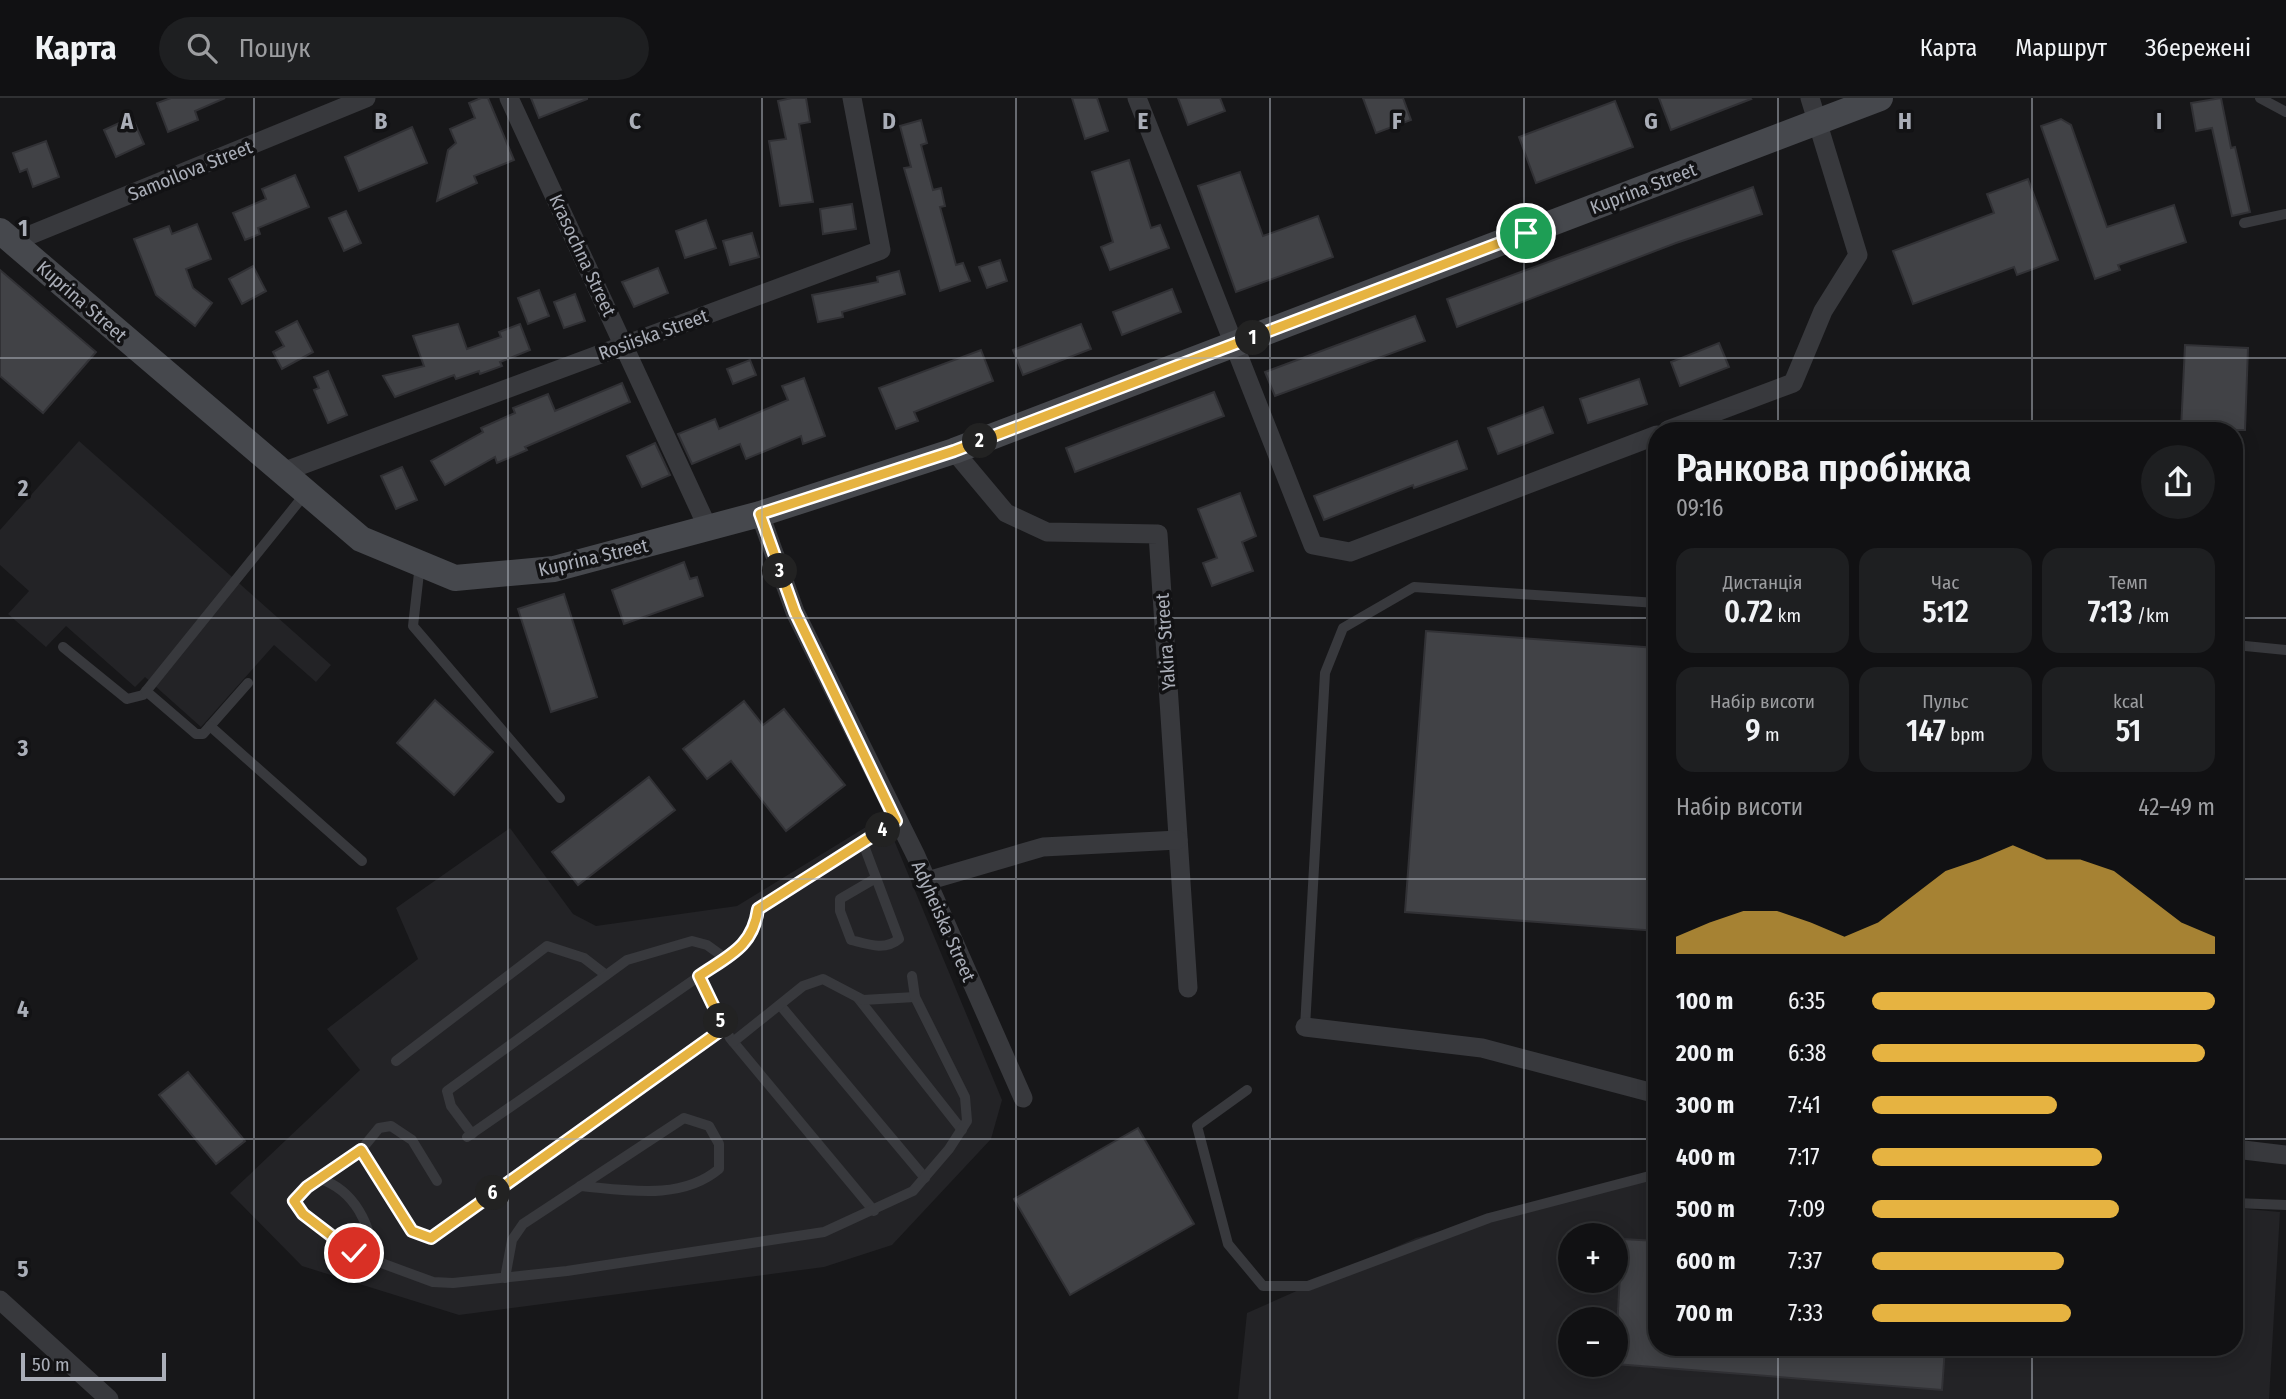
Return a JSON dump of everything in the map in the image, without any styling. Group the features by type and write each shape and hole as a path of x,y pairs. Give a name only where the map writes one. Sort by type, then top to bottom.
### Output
{"main road":[{"name":"Kuprina Street","path":"7,237 280,473 361,539 455,578 554,569 760,514 954,451 1233,346 1815,109 1880,98"}],"street":[{"name":"Samoilova Street","path":"7,237 366,98"},
{"name":"Krasochna Street","path":"509,98 708,528"},
{"name":"Rosiiska Street","path":"280,473 881,250 852,98"},
{"path":"1137,98 1313,545 1350,552 1648,438"},
{"path":"1689,422 1793,383 1823,311 1858,255 1815,109"},
{"name":"Yakira Street","path":"954,451 1006,513 1047,532 1158,534 1188,988"},
{"name":"Adyheiska Street","path":"760,514 795,612 927,881 1024,1098"},
{"path":"927,881 1043,847 1178,840"},
{"path":"1305,1027 1482,1048 1648,1092"},
{"path":"2243,1150 2286,1155"},
{"path":"0,1300 110,1399"}],"lane":[{"path":"2260,98 2286,112"},
{"path":"2244,223 2286,214"},
{"path":"63,647 127,699 146,691 305,493"},
{"path":"420,564 413,626 560,798"},
{"path":"1305,1027 1325,673 1343,628 1414,587 1648,602"},
{"path":"2243,646 2286,650"},
{"path":"146,691 197,734 203,734 248,683"},
{"path":"210,726 362,861"},
{"path":"725,958 707,945 692,941 627,960 447,1091 451,1106 469,1135 747,943 756,926 758,909 896,821"},
{"path":"863,843 899,939 892,945 873,946 851,940 840,911 840,899 876,878"},
{"path":"396,1061 547,946 584,958 606,975"},
{"path":"699,976 733,1042 874,1211"},
{"path":"438,1181 412,1140 391,1126 379,1128 361,1150 320,1178 294,1201 303,1214 354,1253 433,1282 453,1283 505,1278 824,1232 874,1211 913,1192 967,1121 965,1097 915,997 912,976"},
{"path":"733,1042 803,986 823,979 858,997 962,1130"},
{"path":"858,997 915,997"},
{"path":"780,1005 925,1178"},
{"path":"361,1150 412,1231 431,1238 724,1028"},
{"path":"1247,1090 1197,1126 1228,1244 1263,1286 1308,1286 1489,1219 1648,1176"},
{"path":"505,1278 512,1240 523,1224 580,1186 684,1118 709,1126 719,1144 719,1169 704,1181 652,1192 580,1186"},
{"path":"320,1178 339,1185 360,1212 372,1239 373,1260"},
{"path":"2243,1203 2286,1205"}],"shaded area":[{"path":"79,441 331,665 316,682 274,645 201,727 145,677 135,687 66,626 46,647 8,614 29,591 0,565 0,530"},
{"path":"884,816 1002,1100 991,1139 892,1245 824,1267 459,1315 302,1266 230,1193 360,1070 327,1029 418,959 396,908 510,828 573,914 596,926 737,906"},
{"path":"1648,1175 1648,1356 2243,1356 2243,1209 2280,1212 2269,1399 1238,1399 1247,1313 1416,1238"}],"building":[{"path":"171,98 225,98 195,111 198,120 168,132 157,103"},
{"path":"488,98 514,160 474,176 477,183 437,201 448,150 456,143 450,129 475,118 469,103"},
{"path":"531,98 587,98 587,99 539,118"},
{"path":"806,98 810,122 799,124 813,202 780,206 769,141 786,139 778,101"},
{"path":"1072,98 1097,98 1108,131 1085,139"},
{"path":"1178,98 1220,98 1225,111 1188,125"},
{"path":"1363,98 1403,98 1411,120 1376,133"},
{"path":"1659,98 1750,98 1751,99 1671,130"},
{"path":"2221,98 2231,148 2235,147 2250,212 2232,216 2212,128 2196,131 2191,103"},
{"path":"1615,101 1633,147 1536,183 1519,137"},
{"path":"132,117 144,144 116,157 104,130"},
{"path":"2061,119 2071,125 2107,227 2174,205 2186,242 2118,265 2120,270 2095,279 2041,126"},
{"path":"921,120 927,143 921,145 933,190 941,188 945,206 940,207 956,265 963,263 970,281 940,291 904,168 911,167 900,126"},
{"path":"412,127 427,163 359,191 345,157"},
{"path":"46,141 59,177 33,187 27,169 20,172 13,153"},
{"path":"1129,160 1151,228 1160,225 1169,248 1110,270 1101,247 1113,242 1092,172"},
{"path":"1240,172 1263,236 1318,216 1333,257 1236,292 1198,186"},
{"path":"295,175 309,207 258,228 260,234 245,240 233,213 266,199 262,189"},
{"path":"2028,179 2058,260 2017,275 2014,267 1913,304 1893,251 1994,213 1987,194"},
{"path":"1753,187 1762,214 1676,243 1457,327 1447,299"},
{"path":"852,204 856,229 823,234 820,209"},
{"path":"346,211 361,243 344,251 329,218"},
{"path":"706,220 716,248 685,258 676,231"},
{"path":"197,224 211,259 186,269 193,288 212,303 195,326 156,295 134,239 169,226 172,234"},
{"path":"752,233 759,257 730,265 723,241"},
{"path":"1000,260 1007,281 987,288 979,267"},
{"path":"253,266 266,291 242,304 229,279"},
{"path":"658,268 668,293 634,307 622,282"},
{"path":"0,270 96,352 43,413 0,376"},
{"path":"899,271 905,294 842,312 843,317 818,322 812,295 878,282 877,277"},
{"path":"1172,289 1181,312 1122,335 1113,312"},
{"path":"539,290 549,316 528,324 518,298"},
{"path":"575,294 585,321 564,328 554,302"},
{"path":"1415,316 1425,341 1275,396 1265,372"},
{"path":"297,321 313,352 282,369 273,352 284,346 276,332"},
{"path":"458,324 467,349 501,337 499,332 520,324 530,350 500,362 502,366 480,374 479,371 456,379 454,375 395,397 383,376 424,366 413,336"},
{"path":"1081,324 1091,349 1023,375 1013,350"},
{"path":"1719,343 1729,367 1680,386 1671,362"},
{"path":"2185,345 2248,348 2245,430 2243,422 2181,422"},
{"path":"981,350 993,381 914,412 918,421 896,429 879,388"},
{"path":"750,360 756,375 733,384 727,369"},
{"path":"328,371 347,415 328,423 314,390 319,388 314,377"},
{"path":"804,378 825,436 803,444 801,436 746,459 740,444 692,464 678,434 715,419 719,429 788,400 782,386"},
{"path":"1639,379 1647,404 1588,423 1580,399"},
{"path":"622,383 630,402 525,447 527,450 497,463 495,457 445,485 431,461 483,432 481,428 515,413 513,408 548,394 555,411"},
{"path":"1214,392 1224,416 1075,472 1066,448"},
{"path":"1543,407 1553,433 1498,454 1488,428"},
{"path":"1457,441 1467,469 1414,488 1413,485 1324,520 1314,496"},
{"path":"655,443 670,475 642,487 627,456"},
{"path":"402,467 417,500 396,509 381,476"},
{"path":"1240,493 1256,536 1242,542 1253,571 1212,586 1203,563 1217,558 1198,509"},
{"path":"684,562 690,579 697,577 703,596 624,624 612,590"},
{"path":"564,594 597,697 551,712 518,609"},
{"path":"1426,631 1648,647 1648,930 1405,912"},
{"path":"435,700 493,752 454,795 397,743"},
{"path":"744,701 763,725 784,709 845,785 786,831 731,761 707,779 683,749"},
{"path":"649,777 675,810 578,885 552,852"},
{"path":"188,1072 245,1141 216,1164 159,1095"},
{"path":"1138,1128 1194,1224 1070,1295 1014,1199"},
{"path":"1628,1239 1648,1240 1648,1356 1944,1356 1942,1390 1628,1365 1628,1307 1618,1307 1619,1293 1628,1293"}],"route":[{"path":"354,1253 303,1214 294,1201 307,1187 361,1150 412,1231 431,1238 724,1028 699,976 747,943 756,926 758,909 896,821 795,612 760,514 954,451 1526,233"}]}
